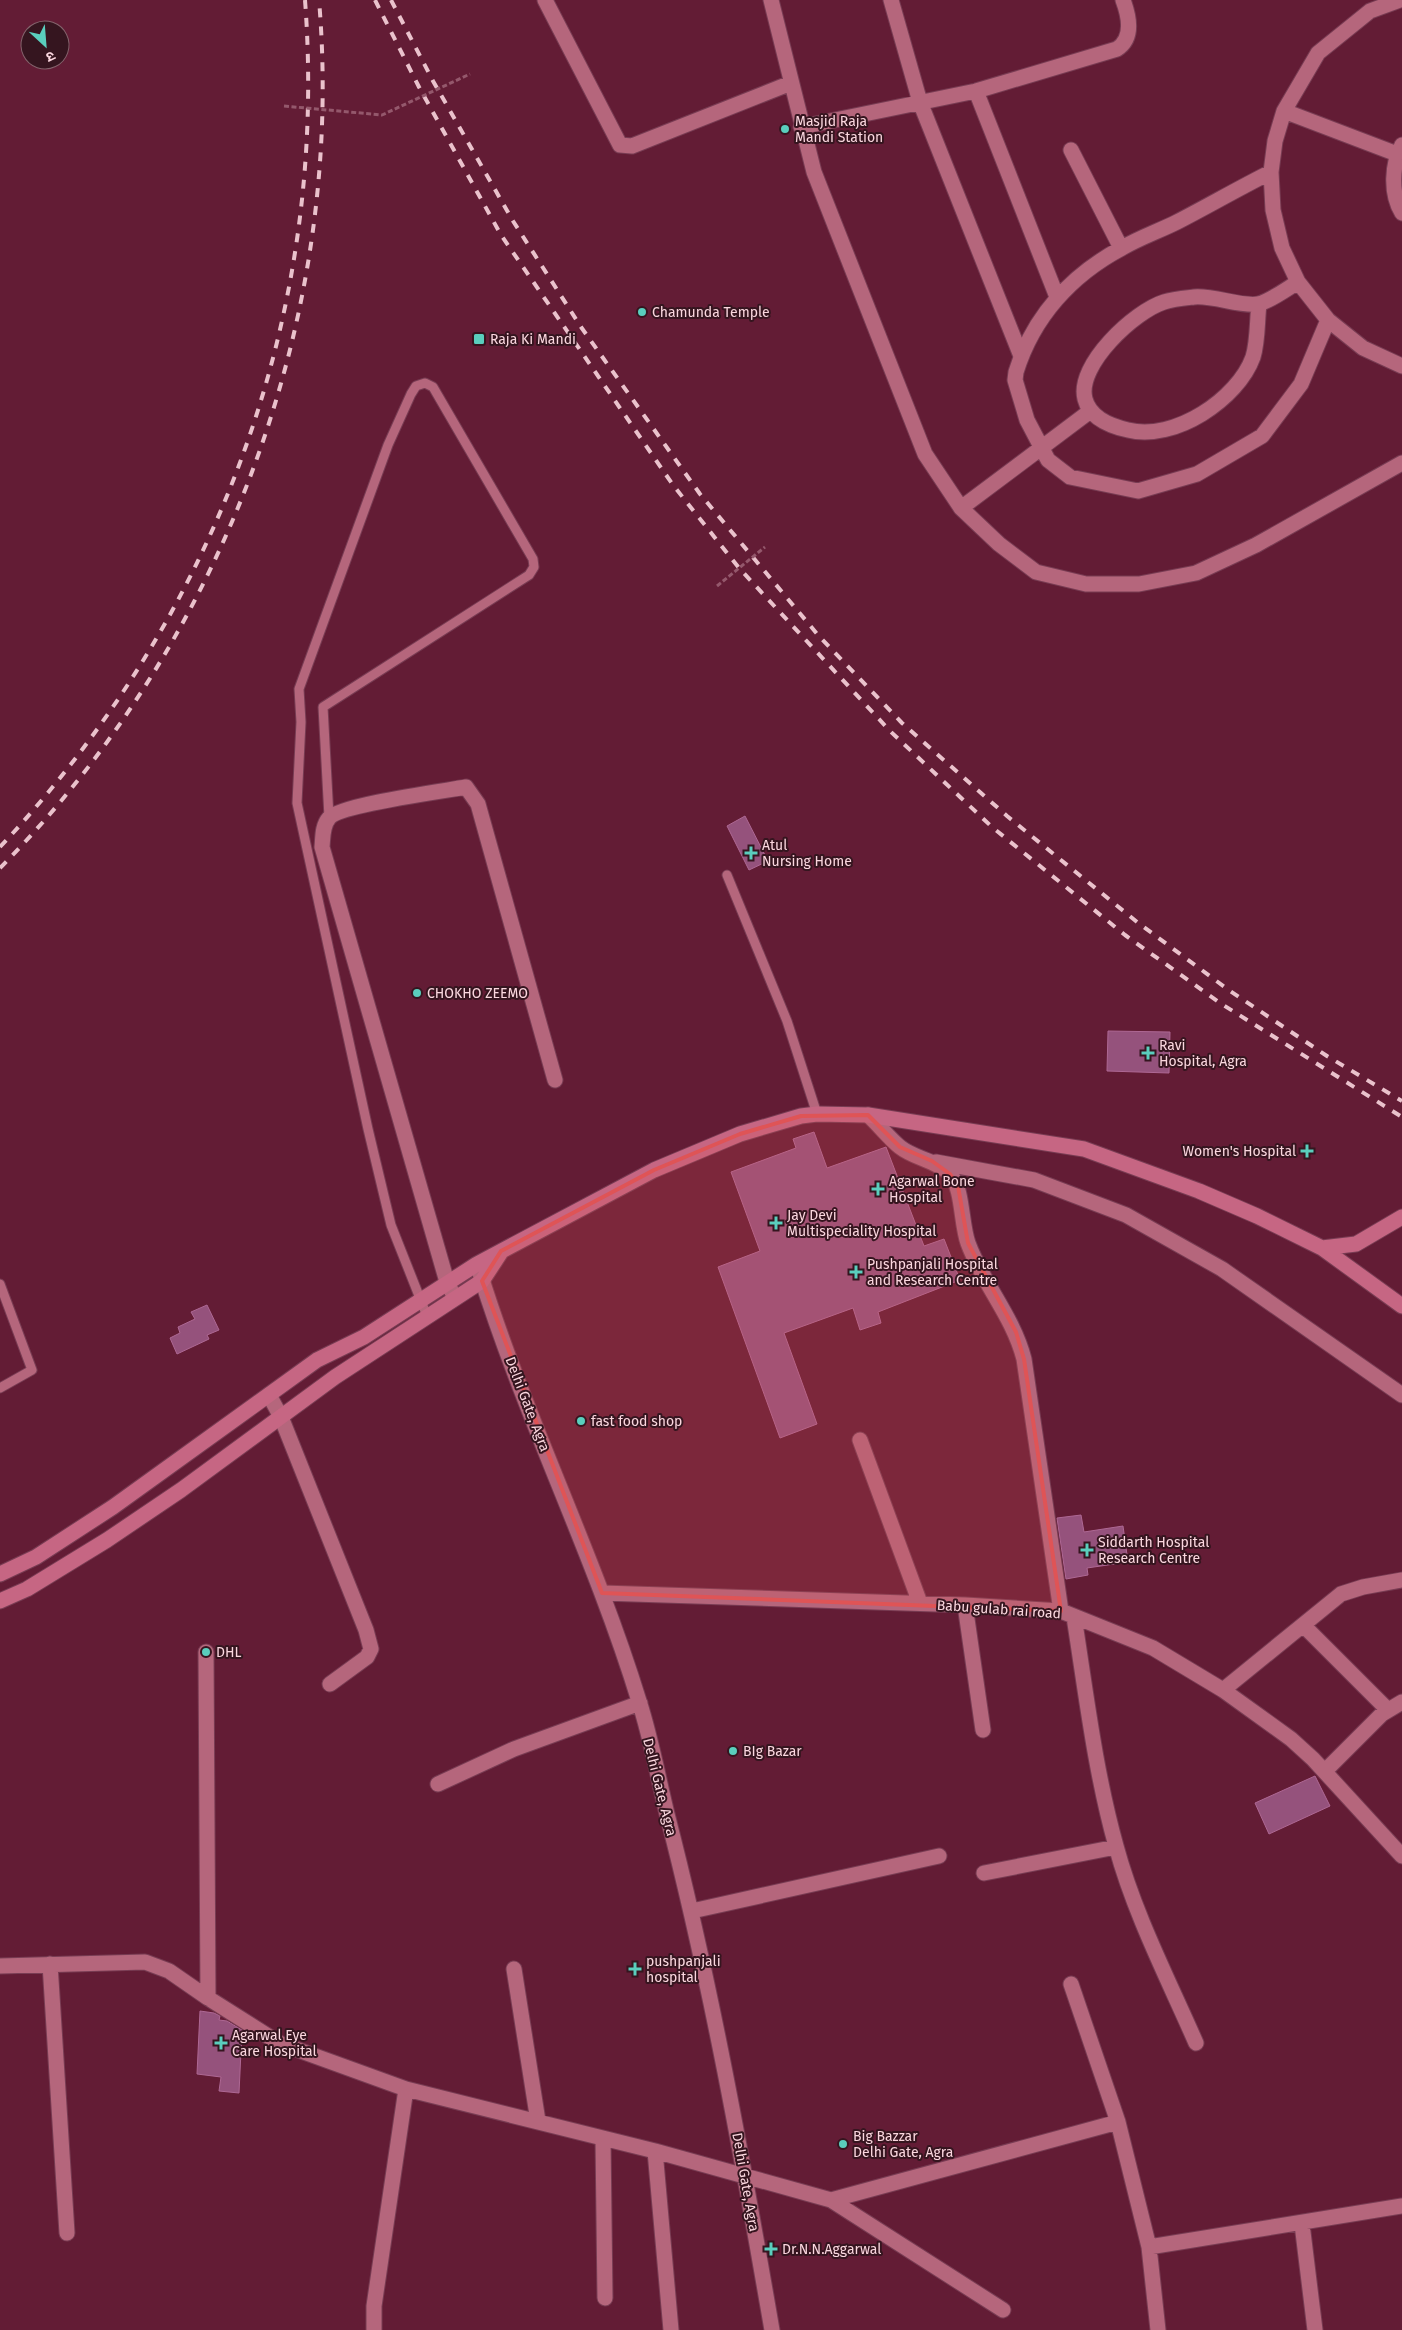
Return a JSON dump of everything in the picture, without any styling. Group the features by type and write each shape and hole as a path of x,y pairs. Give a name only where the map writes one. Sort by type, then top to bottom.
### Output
{"main road":[{"path":"0,1574 36,1557 113,1508 317,1360 364,1337 477,1264 654,1170 740,1134 817,1114 868,1114 1084,1149 1199,1191 1257,1216 1322,1248 1402,1306"},
{"path":"1322,1248 1356,1244 1402,1217"},
{"path":"0,1601 27,1588 107,1540 198,1478 336,1377 482,1280 502,1251"},
{"path":"184,1456 198,1478"}],"street":[{"path":"546,0 620,145 623,147 632,146 791,83"},
{"path":"771,0 801,127 814,172 925,454 961,508 998,544 1036,572 1086,584 1139,584 1196,573 1256,545 1402,463"},
{"path":"891,0 920,102 1021,356"},
{"path":"801,127 976,91 1117,49 1127,38 1129,26 1123,0"},
{"path":"1400,0 1370,11 1318,53 1284,111 1275,141 1271,172 1273,210 1282,248 1298,282 1328,320 1363,348 1402,366"},
{"path":"976,91 1058,297"},
{"path":"1284,111 1400,149 1393,181 1398,207 1402,213"},
{"path":"1071,150 1121,248"},
{"path":"1271,172 1121,248 1088,269 1058,297 1037,323 1021,356 1015,380 1027,420 1048,460 1070,476 1138,491 1196,474 1262,436 1301,384 1328,320"},
{"path":"1258,304 1253,356 1239,382 1204,414 1174,427 1151,432 1123,429 1108,424 1090,412 1084,397 1084,381 1100,352 1127,326 1144,314 1164,302 1196,296 1258,304 1298,282"},
{"path":"961,508 1090,412"},
{"path":"455,1298 448,1282 322,847 323,829 329,817 347,808 466,786 471,790 478,804 555,1080"},
{"path":"868,1114 900,1147 932,1161 950,1174 958,1186 962,1222 968,1244 1016,1332 1020,1344 1067,1614 1116,1847 1146,1928 1196,2043"},
{"path":"932,1161 1034,1180 1126,1215 1222,1269 1402,1395"},
{"name":"Delhi Gate, Agra","path":"477,1264 548,1458 602,1593 640,1703 692,1911 745,2174 772,2330"},
{"path":"269,1395 281,1416 366,1630 371,1649 367,1657 330,1684"},
{"path":"860,1440 920,1604"},
{"path":"1223,1690 1341,1594 1362,1587 1402,1580"},
{"name":"Babu gulab rai road","path":"602,1593 965,1605 1067,1614 1153,1648 1223,1690 1290,1739 1325,1771 1402,1856"},
{"path":"965,1605 983,1730"},
{"path":"1303,1625 1388,1710"},
{"path":"206,1652 208,1998"},
{"path":"1325,1771 1388,1710 1402,1702"},
{"path":"438,1784 514,1749 640,1703"},
{"path":"984,1873 1116,1847"},
{"path":"692,1911 939,1856"},
{"path":"0,1966 145,1962 169,1971 280,2043 406,2089 745,2174 831,2200 1003,2310"},
{"path":"50,1964 67,2233"},
{"path":"514,1969 538,2121"},
{"path":"1071,1984 1118,2122 1149,2247 1158,2330"},
{"path":"374,2330 374,2306 406,2089"},
{"path":"831,2200 1118,2122"},
{"path":"603,2139 605,2298"},
{"path":"654,2151 671,2330"},
{"path":"1149,2247 1302,2224 1402,2206"},
{"path":"1302,2224 1315,2330"}],"lane":[{"path":"329,817 323,707 530,575 534,568 533,558 433,387 425,383 416,386 411,394 388,445 299,689 301,722 297,803 368,1129 392,1225 427,1316"},
{"path":"727,875 787,1021 817,1114"},
{"path":"0,1284 32,1370 0,1388"}],"path":[{"path":"284,106 382,115 470,74"},
{"path":"717,586 765,547"}],"highlighted area":[{"path":"868,1115 900,1147 932,1161 950,1174 958,1186 968,1243 1016,1332 1024,1359 1061,1611 602,1593 482,1281 501,1251 654,1170 740,1134 801,1116"}],"building":[{"path":"745,816 768,861 749,870 727,826"},
{"path":"1108,1031 1170,1032 1169,1073 1107,1071"},
{"path":"814,1132 827,1168 886,1147 924,1246 944,1239 960,1280 878,1312 881,1323 860,1330 853,1308 784,1333 817,1424 780,1438 718,1267 760,1251 731,1172 796,1148 793,1139"},
{"path":"207,1305 219,1330 207,1335 209,1339 177,1354 170,1338 180,1333 178,1327 195,1319 191,1312"},
{"path":"1081,1515 1084,1532 1123,1526 1128,1562 1087,1568 1088,1575 1066,1579 1057,1518"},
{"path":"1315,1776 1330,1806 1269,1834 1255,1803"},
{"path":"200,2011 214,2013 220,2016 219,2020 227,2021 242,2030 239,2093 219,2091 221,2077 197,2074"}],"railway":[{"path":"0,847 76,758 142,662 198,561 242,456 276,346 298,233 308,118 305,0"},
{"path":"0,868 79,779 148,682 206,578 253,468 289,355 312,238 322,119 319,0"},
{"path":"375,0 419,87 501,235 673,485 739,568 890,731 992,827 1125,935 1220,1003 1402,1117"},
{"path":"391,0 433,81 513,221 581,327 700,494 818,635 902,723 1007,816 1137,922 1230,991 1327,1056 1402,1101"}],"place":[{"name":"Masjid Raja Mandi Station","path":"785,129"},
{"name":"Chamunda Temple","path":"642,312"},
{"name":"Raja Ki Mandi","path":"479,339"},
{"name":"Atul Nursing Home","path":"751,853"},
{"name":"CHOKHO ZEEMO","path":"417,993"},
{"name":"Ravi Hospital, Agra","path":"1148,1053"},
{"name":"Women's Hospital","path":"1307,1151"},
{"name":"Agarwal Bone Hospital","path":"878,1189"},
{"name":"Jay Devi Multispeciality Hospital","path":"776,1223"},
{"name":"Pushpanjali Hospital and Research Centre","path":"856,1272"},
{"name":"fast food shop","path":"581,1421"},
{"name":"Siddarth Hospital Research Centre","path":"1087,1550"},
{"name":"DHL","path":"206,1652"},
{"name":"BIg Bazar","path":"733,1751"},
{"name":"pushpanjali hospital","path":"635,1969"},
{"name":"Agarwal Eye Care Hospital","path":"221,2043"},
{"name":"Big Bazzar Delhi Gate, Agra","path":"843,2144"},
{"name":"Dr.N.N.Aggarwal","path":"771,2249"}]}
